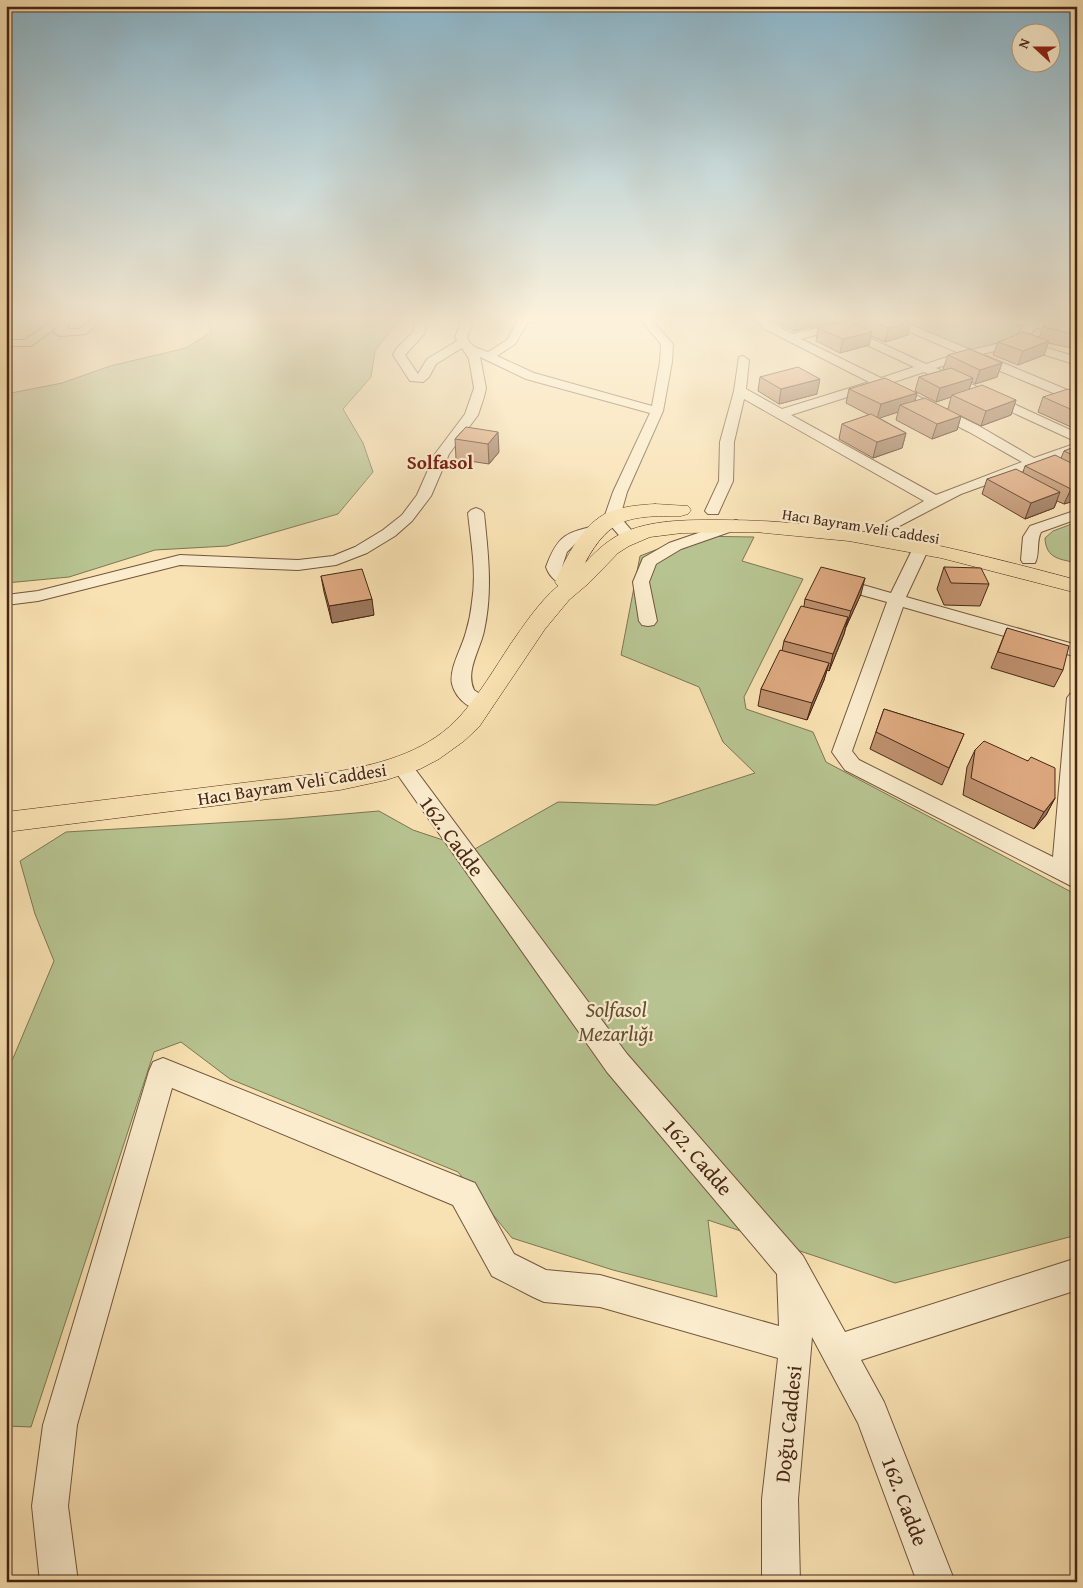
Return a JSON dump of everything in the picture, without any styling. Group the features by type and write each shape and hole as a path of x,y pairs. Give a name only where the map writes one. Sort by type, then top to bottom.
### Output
{"main road":[{"name":"Hacı Bayram Veli Caddesi","path":"606,524 651,511 713,510 806,515 888,527 1077,572"},
{"path":"564,588 585,548 606,524"},
{"path":"564,588 584,576 611,549 630,538 648,531 666,528 736,525 806,528 872,537 1077,587"},
{"name":"Hacı Bayram Veli Caddesi","path":"6,822 244,794 357,778 402,766 434,750 452,738 483,705 564,588"}],"street":[{"path":"6,600 38,596 180,560 298,565 336,560 361,550 389,533 407,518 424,496 442,454 470,415 478,392"},
{"path":"588,392 657,411"},
{"path":"630,538 606,524 657,411 660,392"},
{"path":"713,510 726,481 727,442 740,392"},
{"path":"742,392 935,501"},
{"path":"780,414 846,392"},
{"path":"901,392 974,429 1033,463"},
{"path":"979,392 1077,438"},
{"path":"1060,392 1077,399"},
{"path":"888,527 905,516 956,491 1077,447"},
{"path":"476,513 482,575 481,600 475,632 462,675 462,685 466,694 483,705"},
{"path":"1029,560 1031,537 1035,529 1077,514"},
{"path":"648,621 641,582 649,561 676,546 736,525"},
{"path":"921,548 896,600 842,752 852,765 1070,876 1077,698"},
{"path":"818,577 1077,651"},
{"name":"162. Cadde","path":"402,766 617,1063 792,1267 872,1414 936,1582"},
{"path":"59,1582 50,1506 60,1426 163,1071 464,1194 503,1265 544,1286 600,1291 796,1346"},
{"name":"Doğu Caddesi","path":"781,1582 780,1499 796,1346 792,1267"},
{"path":"838,1351 1077,1274"}],"green space":[{"path":"16,392 358,392 343,409 363,443 373,472 338,514 227,546 155,550 69,577 6,583 6,394"},
{"path":"1077,522 1077,563 1055,557 1048,550 1045,538 1053,531"},
{"name":"Solfasol Mezarlığı","path":"691,536 754,537 742,561 803,579 744,697 746,709 813,732 826,762 1077,895 1077,1235 895,1283 708,1220 717,1297 613,1270 512,1238 458,1172 230,1079 181,1042 154,1052 31,1427 6,1426 6,1075 54,961 35,914 20,861 66,832 285,819 379,811 413,830 473,850 558,802 656,805 755,773 723,742 699,687 621,655 640,556"}],"building":[{"path":"856,392 917,393 881,404"},
{"path":"961,392 998,392 1016,400 986,411 952,395"},
{"path":"1058,392 1075,392 1077,393 1077,412 1043,397"},
{"path":"925,398 961,416 937,424 900,405"},
{"path":"871,414 906,433 877,442 842,424"},
{"path":"466,427 498,432 488,444 455,439"},
{"path":"1077,446 1077,457 1064,451"},
{"path":"1055,455 1077,466 1077,487 1071,489 1025,466"},
{"path":"1016,469 1060,492 1031,503 987,479"},
{"path":"821,567 865,578 851,611 805,599"},
{"path":"944,567 981,568 989,584 951,583"},
{"path":"362,569 372,599 329,606 321,576"},
{"path":"801,606 848,617 833,654 784,641"},
{"path":"1007,628 1069,646 1063,670 998,652"},
{"path":"780,650 829,663 812,703 761,689"},
{"path":"884,709 964,734 949,768 876,732"},
{"path":"984,741 1028,761 1031,757 1055,768 1055,798 1044,812 971,778 975,750"}],"district":[{"name":"Solfasol","path":"440,462"}]}
